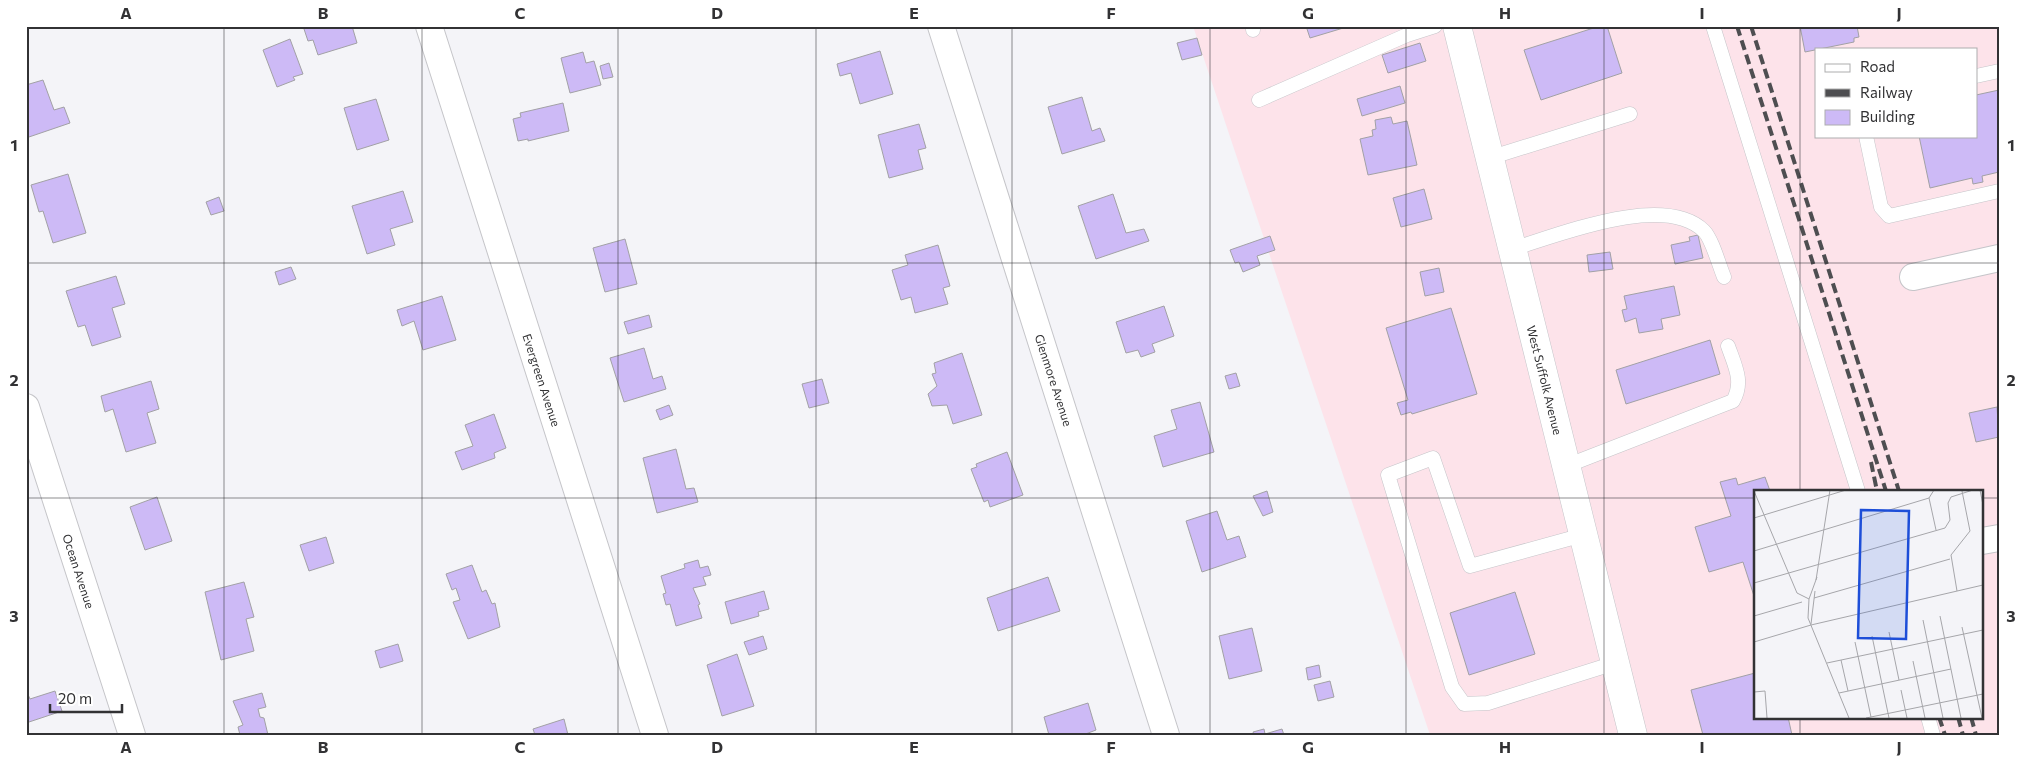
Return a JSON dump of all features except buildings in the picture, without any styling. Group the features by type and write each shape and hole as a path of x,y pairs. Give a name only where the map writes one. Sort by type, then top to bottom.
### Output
{"main road":[{"name":"West Suffolk Avenue","path":"1456,26 1633,735"}],"street":[{"name":"Evergreen Avenue","path":"429,26 656,735"},
{"name":"Glenmore Avenue","path":"941,26 1166,735"},
{"path":"1913,277 1999,258"},
{"name":"Ocean Avenue","path":"26,407 132,735"}],"lane":[{"path":"1259,100 1407,35 1435,26"},
{"path":"1713,26 1858,490"},
{"path":"1978,76 1999,71"},
{"path":"1489,158 1630,114"},
{"path":"1866,138 1881,207 1889,216 1999,191"},
{"path":"1512,250 1613,220 1642,214 1673,216 1695,222 1706,233 1724,277"},
{"path":"1566,466 1733,401 1740,382 1728,346"},
{"path":"1583,535 1470,566 1433,458 1388,475 1452,687 1464,704 1488,703 1615,664"},
{"path":"1928,718 1933,735"}],"shaded area":[{"path":"1193,26 1999,26 1999,735 1430,735"}],"railway":[{"path":"1737,26 1886,490"},
{"path":"1751,26 1899,490"},
{"path":"1871,462 1877,490"},
{"path":"1939,718 1945,735"},
{"path":"1958,718 1963,735"},
{"path":"1971,718 1976,735"}]}
